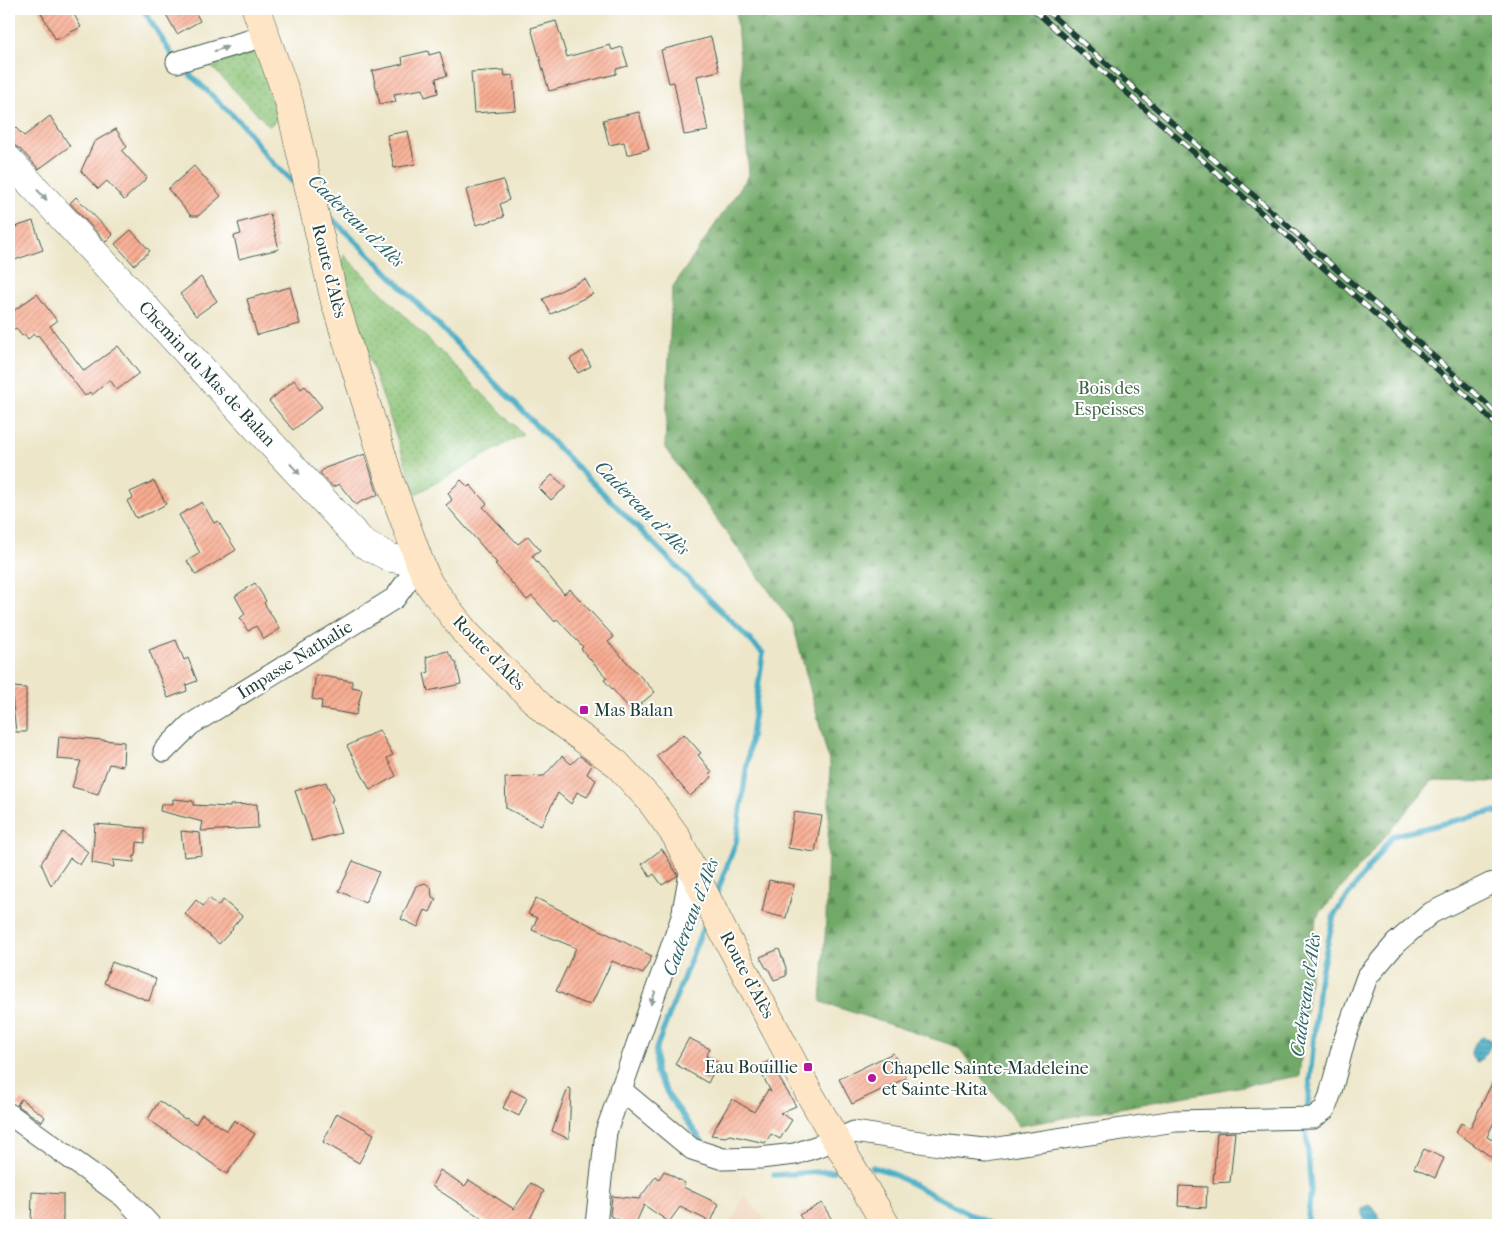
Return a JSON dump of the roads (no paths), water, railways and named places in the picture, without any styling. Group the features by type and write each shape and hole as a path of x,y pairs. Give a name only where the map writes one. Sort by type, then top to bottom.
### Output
{"main road":[{"name":"Route d'Alès","path":"256,9 289,102 335,302 390,481 429,584 465,632 545,710 616,763 650,800 676,836 723,931 841,1150 882,1215"}],"street":[{"path":"177,62 265,36"},
{"name":"Chemin du Mas de Balan","path":"9,160 364,544 391,558 420,564"},
{"name":"Impasse Nathalie","path":"164,751 190,725 395,598 420,564"},
{"path":"596,1225 606,1132 697,879"},
{"path":"620,1089 692,1149 722,1159 760,1158 841,1150 854,1132 985,1150 1175,1121 1313,1118 1325,1109 1345,1038 1367,977 1396,943 1431,913 1490,884 1498,882"},
{"path":"9,1114 124,1197 150,1225"}],"water":[{"path":"1483,1037 1491,1041 1491,1044 1487,1053 1478,1062 1474,1060 1471,1053 1476,1042"},
{"path":"1369,1205 1378,1214 1380,1225 1368,1225 1364,1219 1362,1214 1363,1208"}],"waterway":[{"name":"Cadereau d'Alès","path":"143,9 174,58"},
{"name":"Cadereau d'Alès","path":"180,65 243,125 267,157 297,186"},
{"name":"Cadereau d'Alès","path":"324,211 381,266 563,453 763,653 736,842 716,895"},
{"name":"Cadereau d'Alès","path":"1307,1113 1319,982 1334,915 1392,836 1491,812 1498,812"},
{"name":"Cadereau d'Alès","path":"702,1141 670,1098 656,1073 656,1049 707,917"},
{"name":"Cadereau d'Alès","path":"1306,1122 1311,1190 1307,1225"},
{"name":"Cadereau d'Alès","path":"872,1167 887,1171 991,1225"},
{"name":"Cadereau d'Alès","path":"774,1175 834,1171"}],"railway":[{"path":"1033,9 1476,404 1498,427"},
{"path":"1045,9 1486,403 1498,416"}],"place":[{"name":"Mas Balan","path":"584,710"},
{"name":"Eau Bouillie","path":"808,1067"},
{"name":"Chapelle Sainte-Madeleine et Sainte-Rita","path":"872,1078"}],"park label":[{"name":"Bois des Espeisses","path":"1109,398"}]}
